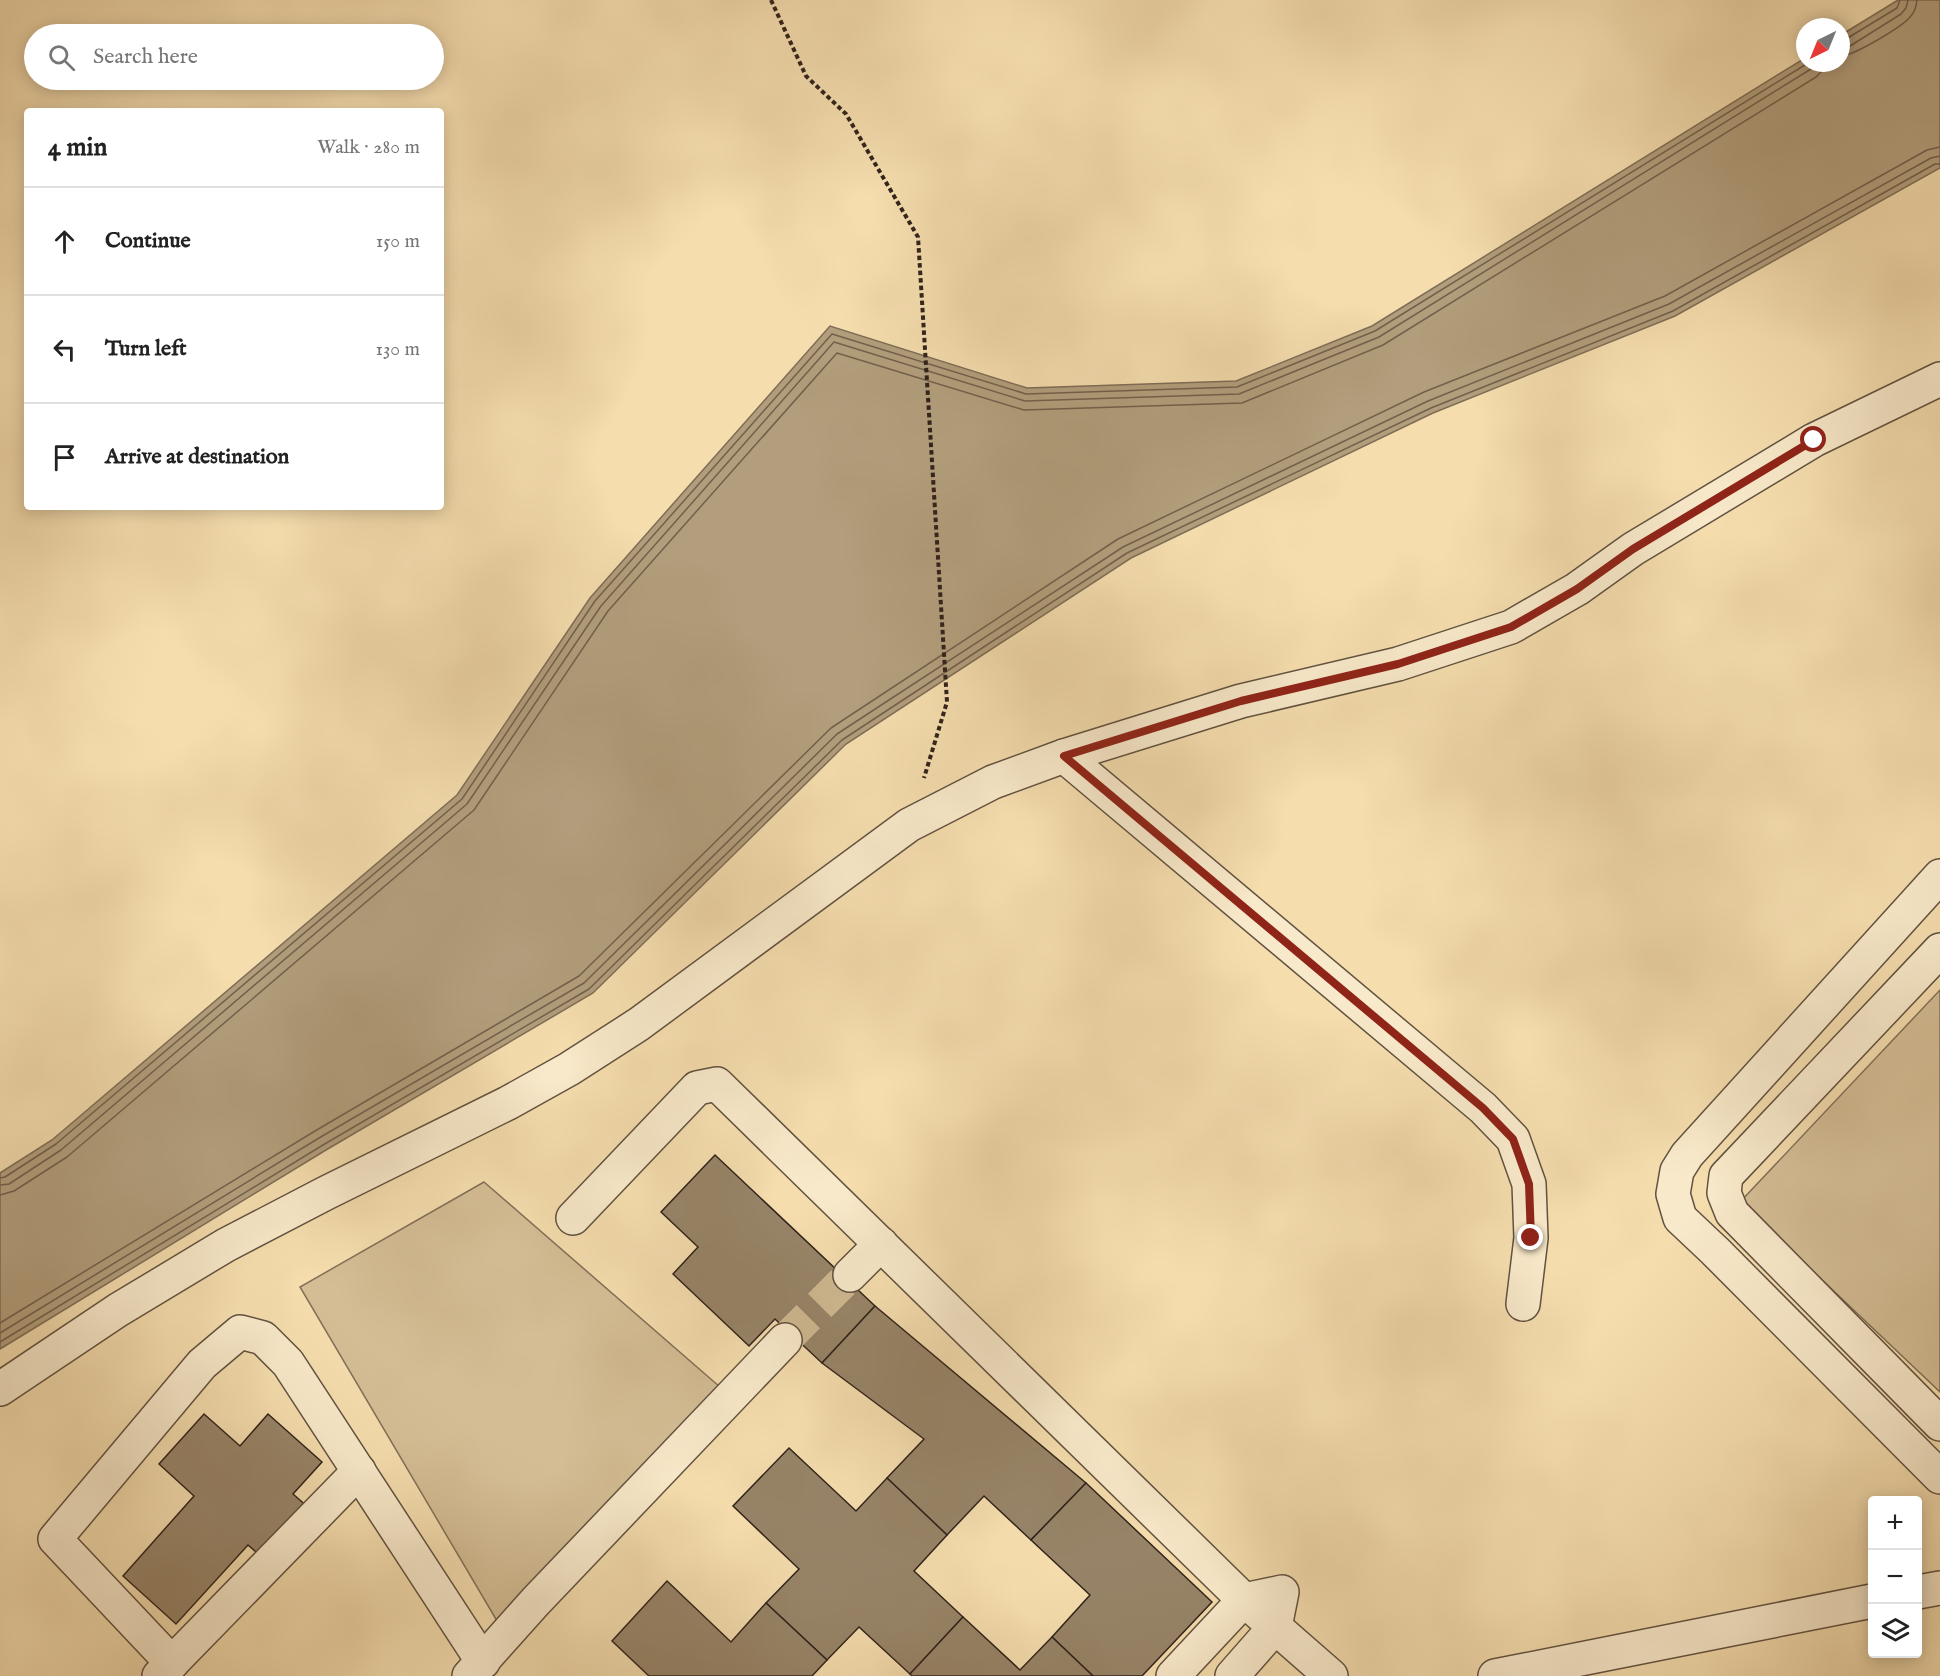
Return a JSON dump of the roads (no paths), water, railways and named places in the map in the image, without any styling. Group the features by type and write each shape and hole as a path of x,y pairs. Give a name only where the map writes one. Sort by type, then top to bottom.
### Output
{"street":[{"path":"0,1389 118,1311 226,1245 508,1103 569,1069 639,1024 909,825 993,782 1064,756 1241,701 1398,664 1511,627 1577,589 1633,549 1814,440 1940,379"},
{"path":"1064,756 1483,1108 1513,1139 1529,1184 1531,1238 1523,1304"},
{"path":"1940,876 1687,1155 1677,1171 1673,1194 1680,1218 1940,1477"},
{"path":"1940,950 1726,1176 1724,1190 1732,1212 1940,1424"},
{"path":"573,1218 697,1088 717,1084 1244,1600 1331,1676"},
{"path":"1673,1194 1724,1190"},
{"path":"850,1275 881,1244"},
{"path":"359,1471 165,1670 55,1539 202,1364 240,1332 263,1338 288,1363 359,1471 476,1669 536,1600 785,1340"},
{"path":"1922,1591 1940,1588"},
{"path":"1173,1676 1244,1600"},
{"path":"1495,1676 1868,1602"},
{"path":"1232,1676 1275,1627"}],"water":[{"path":"1898,0 1940,0 1940,168 1675,316 1433,413 1131,558 846,744 593,993 326,1150 0,1349 0,1173 52,1140 457,795 590,598 830,326 1027,388 1236,381 1372,326 1796,64 1796,72 1850,72 1850,29"}],"tunnel":[{"path":"785,1340 850,1275"}]}
